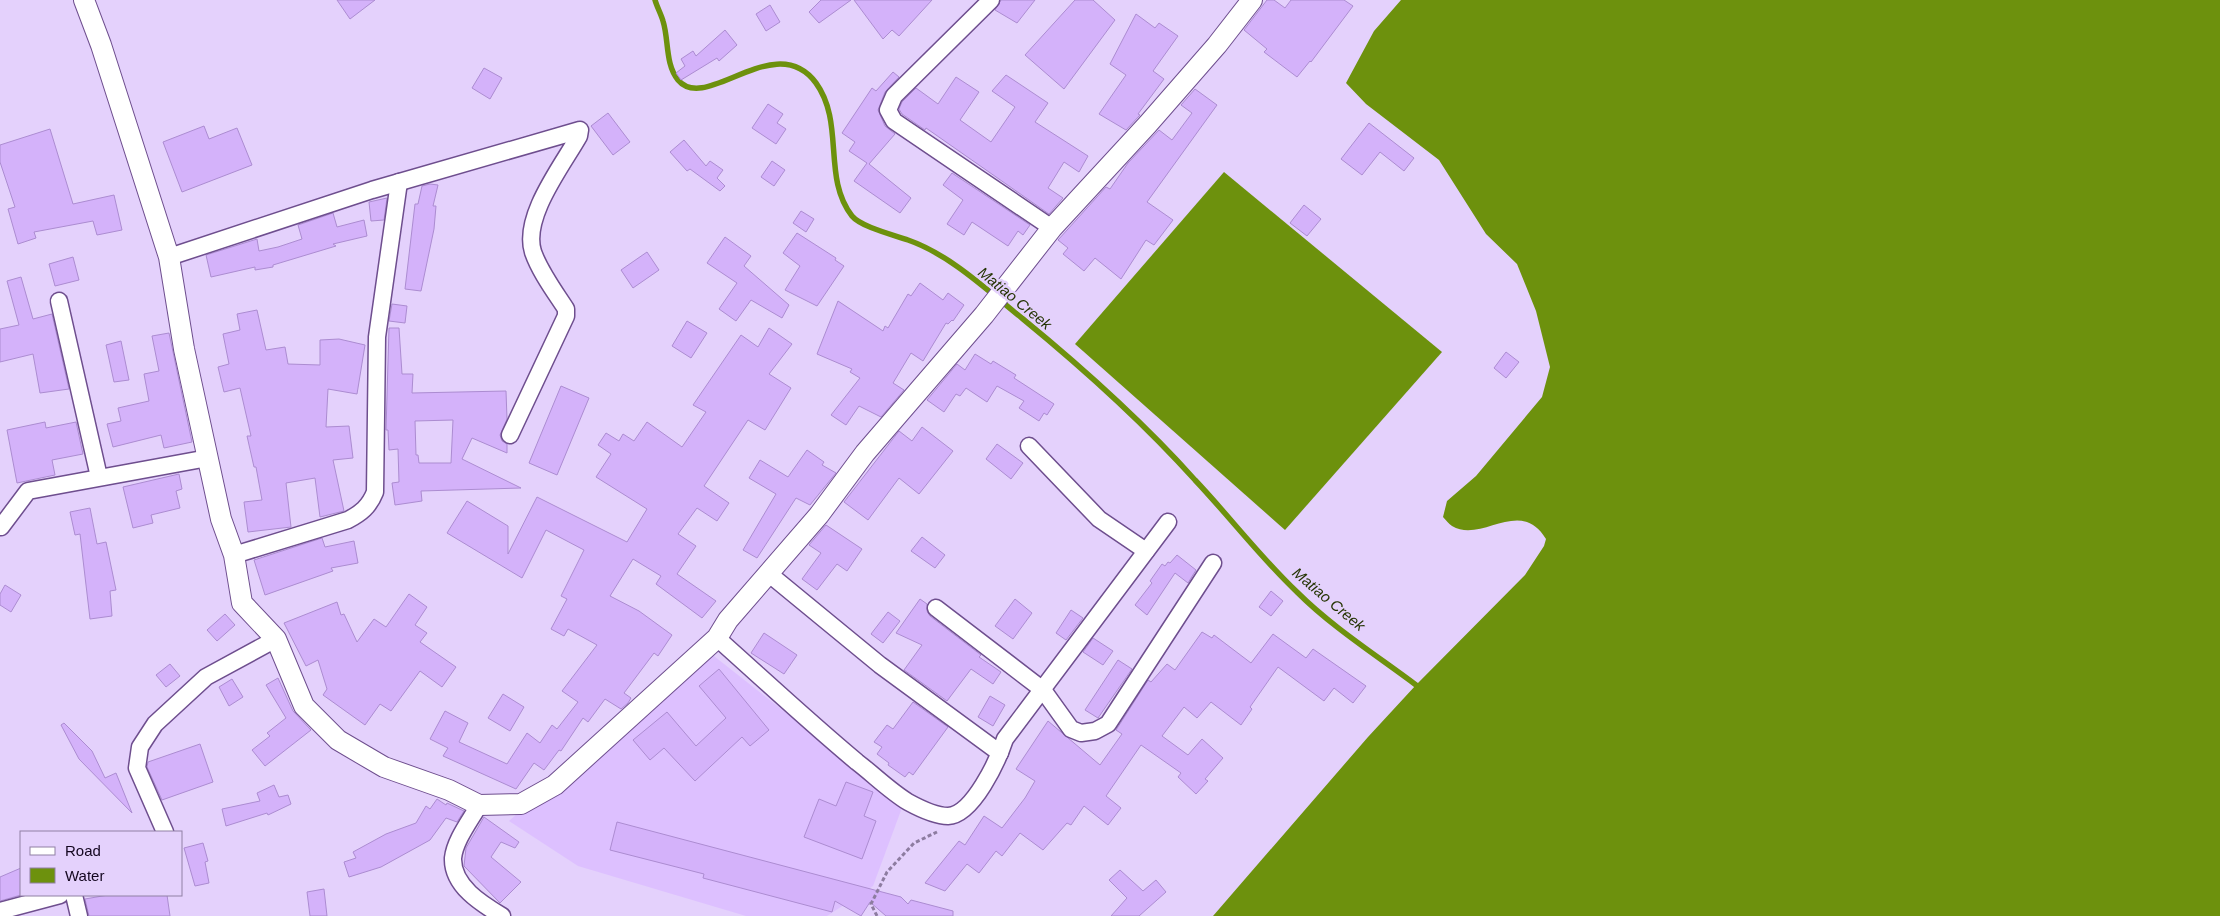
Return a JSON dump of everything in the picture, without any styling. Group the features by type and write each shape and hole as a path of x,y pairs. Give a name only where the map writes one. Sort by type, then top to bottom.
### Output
{"street":[{"path":"84,0 101,45 168,257 184,349 221,519 234,554 242,603 276,639 304,706 338,740 384,768 448,790 479,806 521,804 555,784 717,638 728,620 819,515 865,453 984,315 1052,228 1173,95 1252,0"},
{"path":"991,0 894,96 888,110 894,121 1052,228"},
{"path":"168,257 399,182 581,131 535,212 532,230 533,253 566,310 566,316 510,435"},
{"path":"234,554 348,520 364,511 371,502 375,492 377,337 399,182"},
{"path":"59,301 99,477"},
{"path":"1029,446 1098,519 1146,551"},
{"path":"0,525 1,527 28,491 208,458"},
{"path":"717,638 835,743 908,802 930,812 948,816 961,811 980,788 1000,753 1005,739 1168,522"},
{"path":"936,608 1043,690 1071,729 1081,732 1095,732 1108,724 1213,563"},
{"path":"768,573 880,665 1000,753"},
{"path":"164,831 137,768 140,747 155,724 206,677 276,639"},
{"path":"479,806 460,840 453,858 456,876 476,899 502,916"},
{"path":"0,911 56,896"},
{"path":"74,896 79,916"}],"path":[{"path":"877,916 871,904 887,872 914,843 938,831"}],"shaded area":[{"path":"705,649 903,805 873,886 827,916 746,916 578,866 509,821"}],"water":[{"path":"1401,0 2220,0 2220,916 1213,916 1368,737 1416,685 1525,575 1544,546 1546,539 1536,527 1525,521 1500,523 1476,530 1464,530 1452,526 1443,517 1447,501 1476,476 1542,397 1550,367 1536,311 1517,264 1486,234 1439,160 1366,104 1346,83 1374,31"},
{"path":"1224,172 1442,352 1285,530 1075,344"}],"building":[{"path":"337,0 375,0 350,19"},
{"path":"821,0 851,0 819,23 809,12"},
{"path":"854,0 932,0 899,36 892,30 883,39"},
{"path":"1001,0 1035,0 1017,23 995,10"},
{"path":"1075,0 1093,0 1115,20 1064,89 1025,55"},
{"path":"1267,0 1274,0 1285,8 1291,0 1344,0 1353,6 1311,62 1297,77 1264,52 1267,49 1244,30"},
{"path":"770,5 780,22 766,31 756,14"},
{"path":"1136,14 1155,28 1159,23 1178,36 1153,71 1164,79 1138,114 1140,115 1126,130 1099,114 1126,75 1110,64"},
{"path":"725,30 737,45 719,61 717,58 681,80 676,73 685,66 681,59 693,51 696,56"},
{"path":"484,68 502,78 490,99 472,88"},
{"path":"893,72 899,77 885,92 878,110 885,126 895,134 869,164 911,198 900,213 854,181 867,163 849,151 855,142 842,133 872,88 876,91"},
{"path":"1006,75 1048,103 1035,122 1088,156 1079,172 1064,162 1048,188 1063,198 1049,214 926,128 925,130 902,114 899,109 902,102 916,88 938,104 956,77 979,92 960,120 991,142 1015,107 992,91"},
{"path":"1195,89 1217,105 1147,202 1173,220 1154,245 1146,240 1121,279 1095,258 1084,271 1063,254 1068,248 1058,240 1106,187 1110,189 1128,163 1159,130 1172,140 1192,113 1181,105"},
{"path":"768,104 783,114 777,123 786,129 776,144 752,128"},
{"path":"608,113 630,142 613,155 591,126"},
{"path":"1369,123 1414,158 1404,171 1380,152 1362,175 1341,159"},
{"path":"204,126 209,139 237,128 252,165 182,192 163,142"},
{"path":"50,129 73,204 114,195 122,230 97,235 93,221 34,232 36,238 18,244 8,209 15,207 0,162 0,145"},
{"path":"684,140 706,166 710,161 723,170 717,178 725,186 720,191 690,169 687,171 670,152"},
{"path":"772,161 785,170 774,186 761,177"},
{"path":"952,173 1030,225 1023,235 1018,231 1008,246 972,222 964,235 947,224 963,200 943,185"},
{"path":"438,185 433,206 436,206 434,229 421,291 405,289 415,204 418,204 422,186"},
{"path":"387,198 384,220 371,221 369,202"},
{"path":"1304,205 1321,219 1307,236 1290,223"},
{"path":"801,211 814,219 806,232 793,223"},
{"path":"333,213 337,227 364,220 367,236 333,244 336,246 273,265 273,267 255,270 255,267 211,277 206,255 257,239 259,251 278,247 302,239 298,225"},
{"path":"797,233 836,258 835,260 844,266 817,306 785,290 800,266 783,253"},
{"path":"725,237 751,256 744,266 789,305 782,318 751,300 736,321 719,309 737,283 707,263"},
{"path":"647,252 659,270 633,288 621,270"},
{"path":"73,257 79,280 55,286 49,264"},
{"path":"21,277 33,319 52,314 69,389 40,393 33,354 0,362 0,329 19,325 7,281"},
{"path":"920,283 943,300 948,293 964,305 953,321 948,324 946,323 923,361 911,353 893,383 904,390 881,417 859,406 846,425 831,415 860,378 850,372 852,369 817,354 838,301 883,331 885,326 888,328 908,294 911,296"},
{"path":"392,304 407,306 405,323 389,321"},
{"path":"257,310 266,350 285,347 288,364 320,365 320,340 339,339 365,345 357,394 328,389 326,427 349,426 353,458 333,460 344,511 320,517 315,478 286,483 291,527 248,532 244,502 262,500 256,467 254,467 247,436 251,436 240,388 224,392 218,367 229,364 223,334 240,330 237,314"},
{"path":"687,321 707,333 691,358 672,346"},
{"path":"389,328 399,328 402,374 413,374 412,393 506,391 507,419 500,435 502,441 507,444 507,453 472,438 462,459 521,488 421,491 422,501 395,505 392,483 399,482 398,449 389,450 388,430 386,430","holes":["453,420 451,463 419,463 418,455 416,455 415,421"]},
{"path":"769,328 792,344 769,374 791,388 765,430 748,420 704,486 729,503 717,521 697,508 678,534 696,546 677,574 716,601 702,618 656,584 661,576 633,559 610,596 639,611 672,635 658,656 654,653 624,693 631,698 628,703 621,709 605,699 588,722 583,718 561,751 559,750 544,770 534,763 516,789 443,756 448,748 430,739 445,711 468,723 459,742 507,764 527,733 540,743 552,725 557,729 578,702 562,691 597,645 568,629 564,636 551,629 567,599 561,596 584,550 546,530 522,578 447,533 467,501 508,526 508,554 537,497 627,542 647,509 596,477 611,454 598,445 606,433 619,441 623,434 634,441 647,422 682,447 706,412 693,405 741,335 758,347"},
{"path":"169,333 192,442 164,448 161,435 113,447 107,424 121,421 118,408 149,401 144,374 159,371 152,336"},
{"path":"121,341 129,380 114,382 106,345"},
{"path":"1506,352 1519,362 1506,378 1494,368"},
{"path":"975,354 991,364 993,361 1016,375 1014,378 1054,404 1047,415 1044,413 1039,421 1019,408 1024,401 997,386 987,402 966,388 960,396 956,394 944,412 927,400 957,364 965,370"},
{"path":"561,386 589,398 557,475 529,463"},
{"path":"45,422 46,428 76,422 83,454 52,460 55,475 17,483 7,430"},
{"path":"922,427 953,451 919,494 899,478 868,520 844,502 899,431 912,441"},
{"path":"997,444 1023,463 1011,479 986,459"},
{"path":"807,450 824,462 822,465 836,473 810,505 796,498 757,558 743,550 776,494 749,478 760,460 788,477"},
{"path":"179,474 182,489 176,491 180,508 151,515 153,523 133,528 123,487"},
{"path":"90,508 97,544 106,542 116,590 110,591 112,616 90,619 80,534 75,535 70,512"},
{"path":"826,525 862,549 847,571 837,564 817,590 802,579 821,553 809,545"},
{"path":"922,537 945,555 935,568 911,551"},
{"path":"322,538 325,547 354,541 358,563 331,568 333,571 265,595 254,560"},
{"path":"1177,555 1196,570 1188,583 1175,573 1147,615 1135,605 1152,583 1150,581 1162,564 1165,566 1168,562 1170,563"},
{"path":"5,585 21,595 11,612 0,605 0,594"},
{"path":"1271,591 1283,601 1271,616 1259,607"},
{"path":"409,594 427,607 415,625 427,633 420,642 456,667 442,687 420,671 391,711 380,704 365,725 323,695 327,689 318,660 306,666 284,623 337,602 341,615 344,614 357,642 374,619 386,627"},
{"path":"920,599 927,604 927,611 930,616 981,655 979,657 1001,672 993,684 971,669 947,701 904,670 922,645 896,633"},
{"path":"1015,599 1032,613 1013,639 995,626"},
{"path":"1071,610 1083,618 1066,640 1056,633"},
{"path":"888,612 900,621 883,643 871,634"},
{"path":"225,614 235,625 217,641 207,630"},
{"path":"1202,632 1212,638 1214,635 1251,663 1273,634 1306,658 1313,649 1366,686 1353,703 1334,688 1324,701 1278,667 1250,707 1252,709 1241,725 1211,702 1197,718 1184,707 1162,736 1188,755 1202,739 1223,758 1205,779 1208,781 1196,794 1178,777 1181,773 1141,745 1106,796 1121,808 1108,825 1084,806 1071,825 1067,823 1043,850 1020,833 1002,856 996,851 979,873 967,864 945,891 925,883 959,841 965,845 984,816 1002,828 1025,798 1035,781 1016,769 1048,721 1100,765 1122,734 1116,730 1148,680 1151,682 1167,664 1175,670"},
{"path":"764,633 797,655 784,674 751,653"},
{"path":"1093,638 1113,651 1103,665 1083,652"},
{"path":"1118,660 1132,669 1098,718 1085,710"},
{"path":"170,664 180,676 166,687 156,675"},
{"path":"719,669 769,730 750,746 742,737 695,781 664,748 650,760 633,740 667,712 696,746 726,718 699,686"},
{"path":"278,678 293,711 311,730 265,766 252,750 270,736 267,733 286,718 266,685"},
{"path":"232,679 243,697 229,706 219,687"},
{"path":"503,694 524,707 510,731 488,718"},
{"path":"990,696 1005,705 993,726 978,717"},
{"path":"913,702 948,727 913,775 909,772 905,777 888,765 889,763 877,754 882,747 874,742 887,725 893,729"},
{"path":"64,723 92,751 105,778 116,773 132,813 79,759 61,725"},
{"path":"200,744 213,782 162,800 147,767 148,762"},
{"path":"846,782 873,792 864,816 876,821 862,859 804,837 819,799 836,806"},
{"path":"274,785 279,797 288,795 291,804 268,815 267,813 226,826 222,809 260,801 257,793"},
{"path":"437,799 446,805 447,803 464,811 457,822 446,818 430,840 381,867 349,877 344,862 356,858 353,852 386,834 416,823 426,806 430,809"},
{"path":"484,817 519,842 515,848 501,842 491,857 521,882 500,903 464,866 466,848"},
{"path":"617,822 901,897 908,904 911,900 953,911 953,916 886,916 870,902 861,916 835,901 832,912 703,878 704,874 610,850"},
{"path":"203,843 208,861 205,862 209,883 195,886 184,848"},
{"path":"20,868 20,895 0,901 0,877"},
{"path":"1120,870 1143,891 1156,880 1166,892 1139,916 1111,916 1127,898 1109,880"},
{"path":"324,889 327,916 310,916 307,892"},
{"path":"102,896 167,896 170,916 89,916 85,899"}],"waterway":[{"name":"Matiao Creek","path":"655,0 665,28 671,67 678,80 690,88 706,87 762,67 781,64 799,68 816,83 825,99 830,115 838,185 843,201 852,216 863,224 924,247 954,264 1046,338 1155,437 1283,579 1339,629 1416,685"}]}
